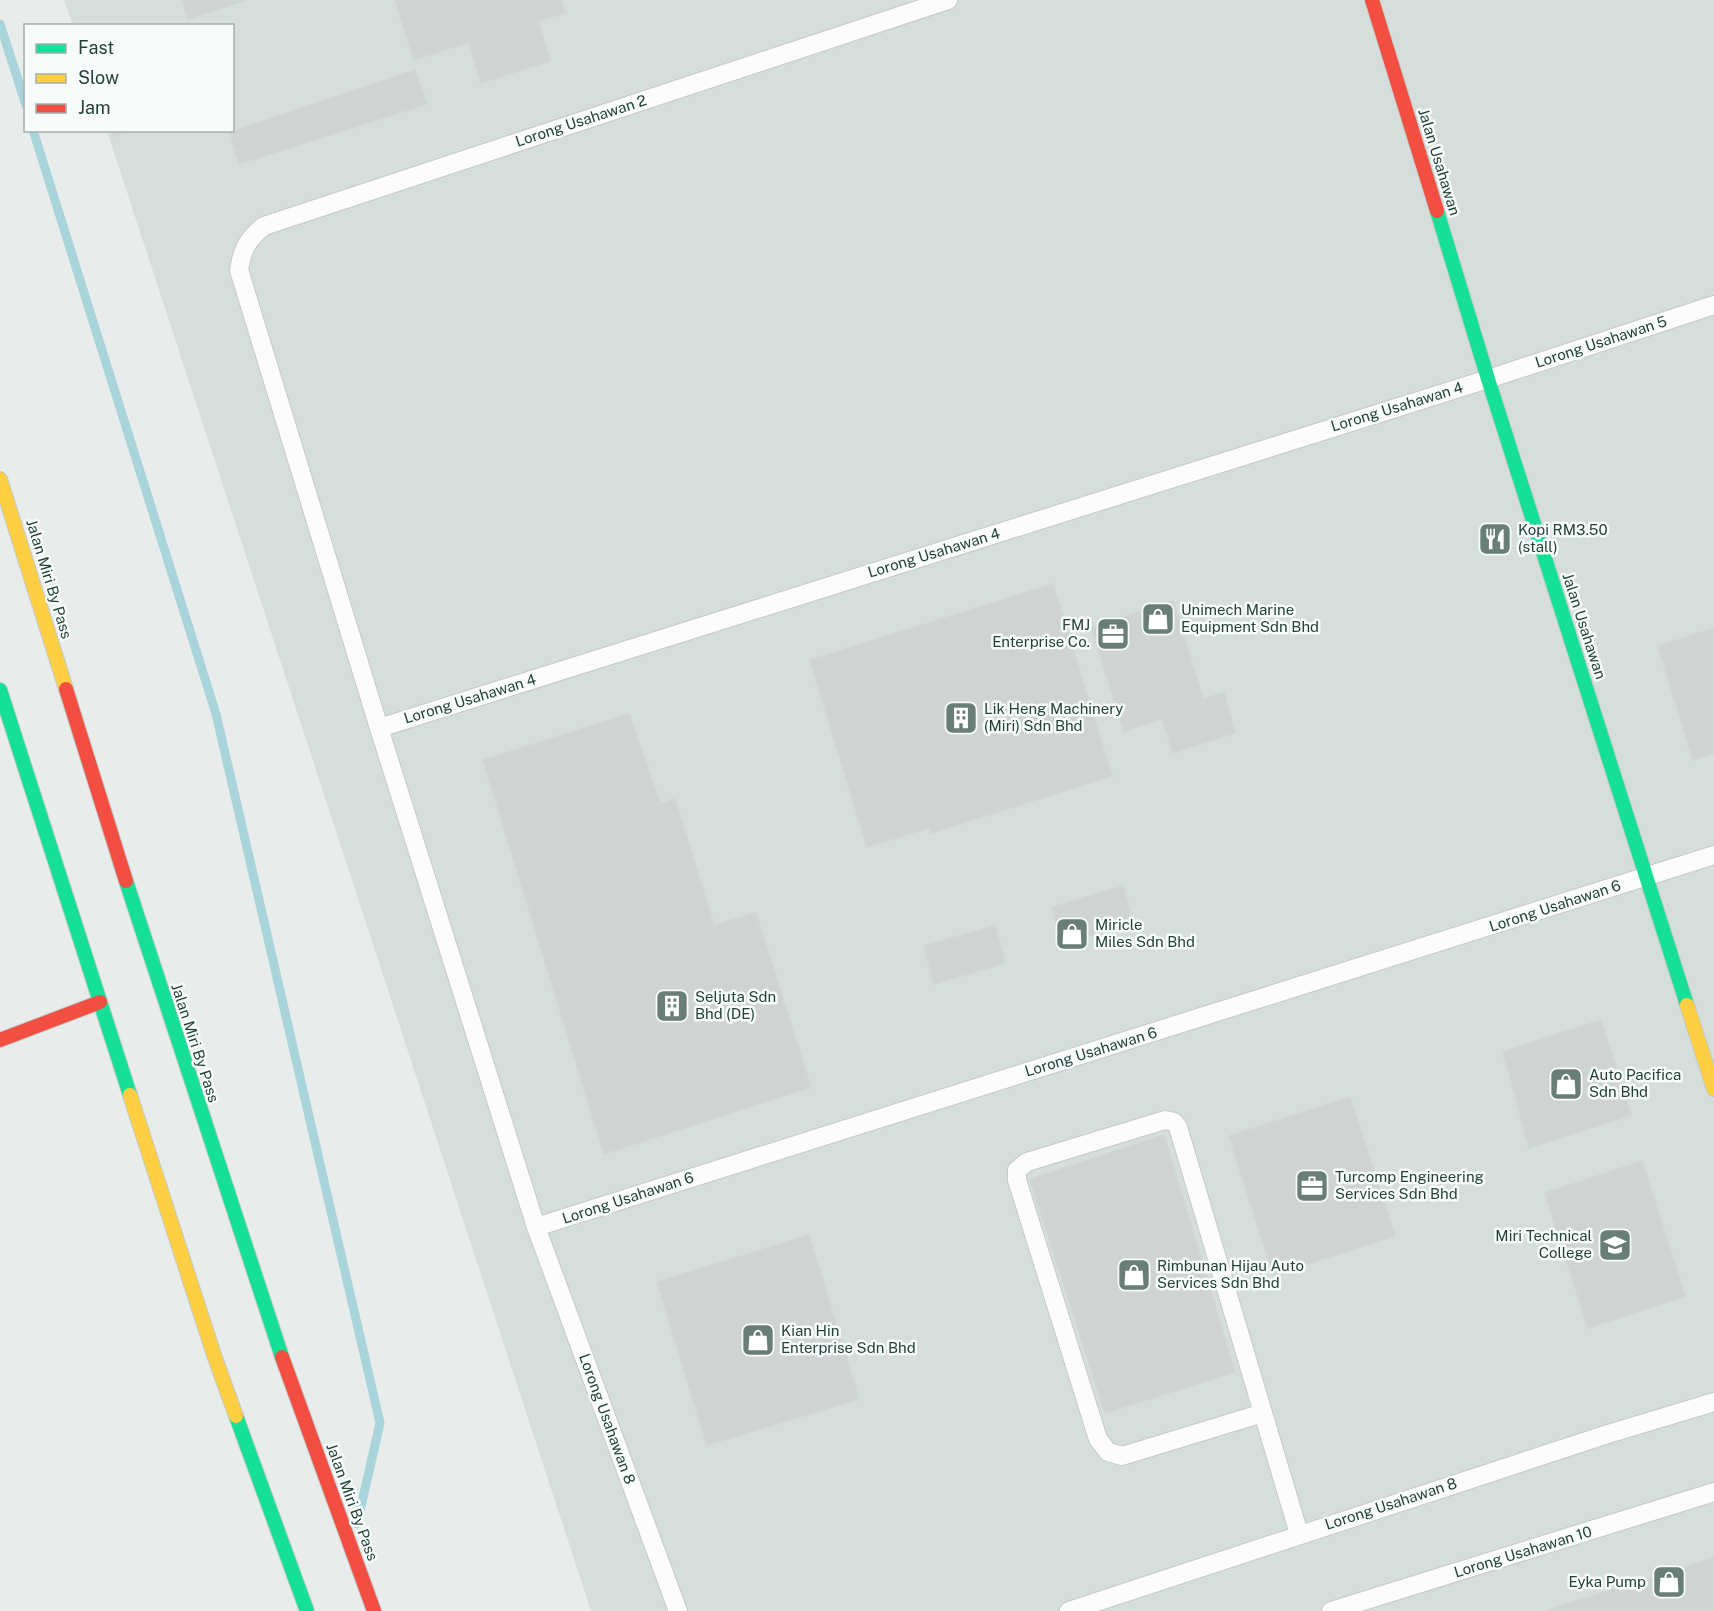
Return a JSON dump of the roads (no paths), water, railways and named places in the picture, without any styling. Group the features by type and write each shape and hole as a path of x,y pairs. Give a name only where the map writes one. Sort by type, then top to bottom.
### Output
{"main road":[{"name":"Jalan Usahawan","path":"1372,0 1488,379 1714,1089"},
{"name":"Jalan Miri By Pass","path":"0,479 164,1001 277,1344 374,1611"},
{"path":"0,690 214,1355 307,1611"},
{"path":"0,1040 100,1002"}],"lane":[{"name":"Lorong Usahawan 2","path":"239,270 242,251 252,235 264,226 948,0"},
{"name":"Lorong Usahawan 8","path":"239,270 379,728 536,1227 678,1611"},
{"name":"Lorong Usahawan 5","path":"1488,379 1714,305"},
{"name":"Lorong Usahawan 4","path":"379,728 1488,379"},
{"name":"Lorong Usahawan 6","path":"536,1227 1714,855"},
{"path":"1263,1413 1122,1456 1108,1452 1098,1439 1017,1180 1017,1170 1027,1162 1165,1120 1174,1122 1178,1127 1299,1534"},
{"name":"Lorong Usahawan 8","path":"1069,1611 1299,1534 1714,1402"},
{"name":"Lorong Usahawan 10","path":"1331,1611 1714,1492"}],"waterway":[{"path":"0,24 24,99"},
{"path":"34,132 216,714 380,1423 357,1524"}],"place":[{"name":"Kopi RM3.50 (stall)","path":"1495,539"},
{"name":"Unimech Marine Equipment Sdn Bhd","path":"1158,619"},
{"name":"FMJ Enterprise Co.","path":"1113,634"},
{"name":"Lik Heng Machinery (Miri) Sdn Bhd","path":"961,718"},
{"name":"Miricle Miles Sdn Bhd","path":"1072,934"},
{"name":"Seljuta Sdn Bhd (DE)","path":"672,1006"},
{"name":"Auto Pacifica Sdn Bhd","path":"1566,1084"},
{"name":"Turcomp Engineering Services Sdn Bhd","path":"1312,1186"},
{"name":"Miri Technical College","path":"1615,1245"},
{"name":"Rimbunan Hijau Auto Services Sdn Bhd","path":"1134,1275"},
{"name":"Kian Hin Enterprise Sdn Bhd","path":"758,1340"},
{"name":"Eyka Pump","path":"1669,1582"}]}
